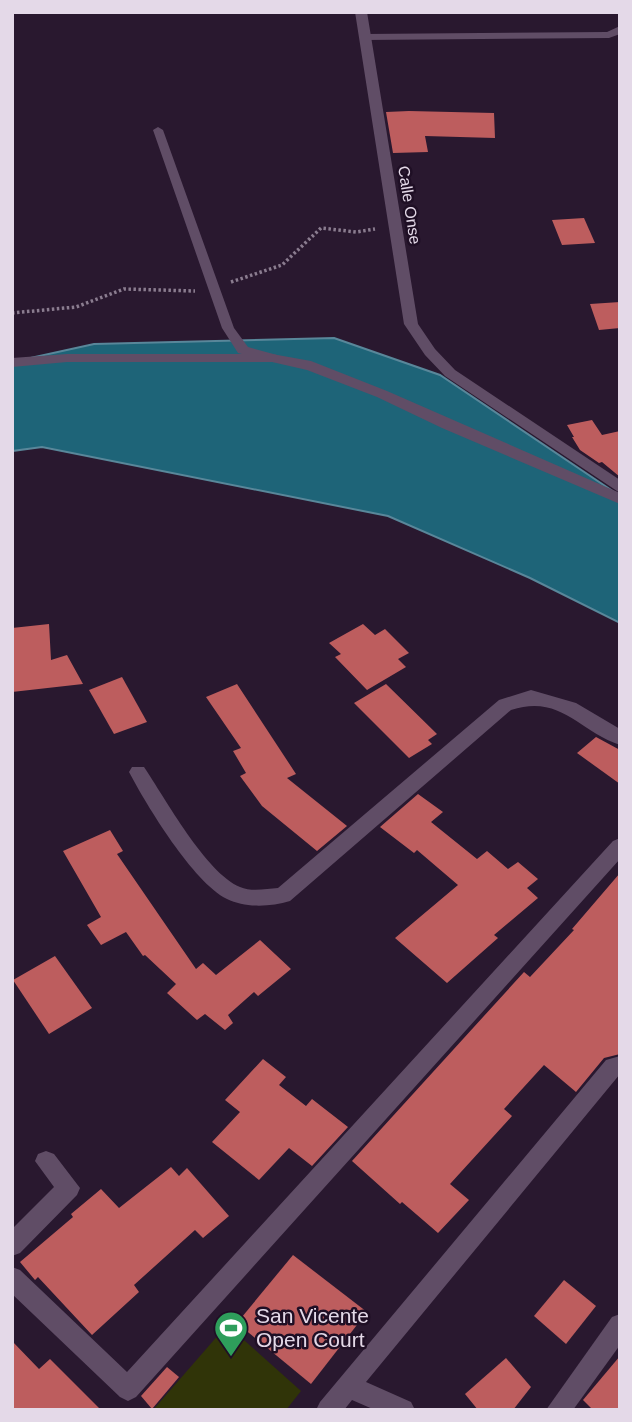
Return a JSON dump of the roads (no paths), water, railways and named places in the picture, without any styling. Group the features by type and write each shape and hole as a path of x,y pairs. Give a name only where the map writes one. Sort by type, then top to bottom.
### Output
{"street":[{"name":"Calle Onse","path":"361,12 411,324 430,352 450,373 620,488"},
{"path":"365,37 609,34 620,29"},
{"path":"12,363 67,358 272,358 311,366 382,394 447,425 620,499"},
{"path":"138,772 203,868 232,893 252,899 283,895 505,705 531,697 557,704 570,708 620,738"},
{"path":"12,1279 128,1389 620,846"},
{"path":"328,1410 613,1067 620,1065"},
{"path":"12,1245 69,1188 46,1161"},
{"path":"558,1410 620,1325"},
{"path":"348,1386 403,1410"}],"lane":[{"path":"158,130 228,328 243,350 272,358"}],"water":[{"path":"334,338 440,375 620,496 620,623 530,578 388,516 42,447 12,451 12,362 94,344"}],"place":[{"name":"San Vicente Open Court","path":"231,1358"}]}
